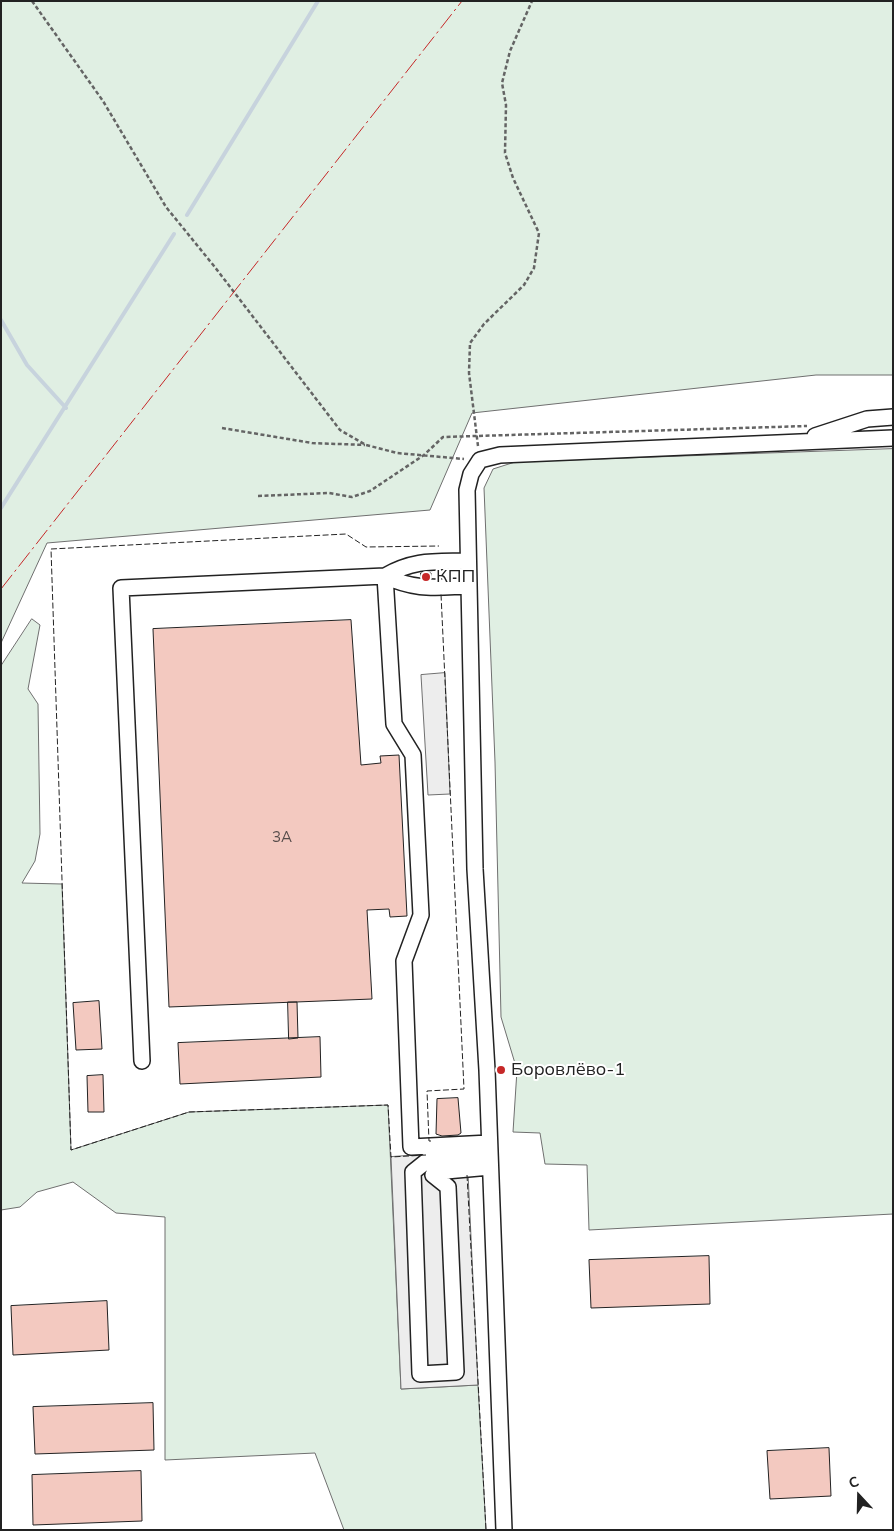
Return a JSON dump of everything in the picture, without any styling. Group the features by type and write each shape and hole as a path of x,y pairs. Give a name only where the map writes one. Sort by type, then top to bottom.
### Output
{"street":[{"path":"796,442 867,419 893,417"},
{"path":"504,1530 487,1070 475,869 467,490 471,474 480,460 500,454 893,438"},
{"path":"142,1061 121,588 385,576 410,564 468,561"},
{"path":"385,576 404,585 424,588 469,586"},
{"path":"385,576 394,724 413,755 421,915 404,961 411,1147 490,1155"},
{"path":"412,1172 435,1172 490,1155"},
{"path":"412,1172 428,1160 490,1155"},
{"path":"412,1172 420,1374 456,1372 448,1187 433,1175 435,1172"}],"path":[{"path":"32,1 103,101 166,207 214,266 340,430 366,445"},
{"path":"222,428 312,443 366,445 396,453 480,460 469,373 470,343 484,324 524,285 534,268 539,233 512,178 505,152 506,106 502,83 510,50 532,1"}],"green space":[{"path":"1,1 893,1 893,375 816,375 472,413 430,510 47,543 1,643"},
{"path":"893,449 893,1214 589,1230 587,1165 545,1164 540,1133 513,1132 517,1070 501,1017 495,762 484,488 493,469 515,462"},
{"path":"32,619 40,625 28,689 38,704 40,834 35,861 22,883 62,884 71,1150 189,1112 388,1105 401,1389 478,1385 486,1530 344,1530 315,1453 165,1460 165,1217 116,1213 73,1182 37,1192 20,1207 1,1210 1,666"}],"shaded area":[{"path":"445,673 450,794 428,795 421,675"},
{"path":"467,1152 478,1385 401,1389 391,1157"}],"building":[{"name":"КПП","path":"421,573 431,573 431,581 421,581"},
{"path":"351,620 361,765 381,763 380,756 399,755 407,916 390,917 389,909 367,910 372,999 169,1007 153,629"},
{"path":"99,1001 102,1049 76,1050 73,1003"},
{"path":"288,1002 297,1002 298,1038 289,1039"},
{"path":"320,1037 321,1077 180,1084 178,1043"},
{"path":"103,1075 104,1112 88,1112 87,1076"},
{"path":"458,1098 461,1133 458,1135 442,1136 436,1134 437,1099"},
{"path":"709,1256 710,1304 591,1308 589,1260"},
{"path":"107,1301 109,1350 13,1355 11,1306"},
{"path":"153,1403 154,1450 35,1454 33,1407"},
{"path":"829,1448 831,1496 770,1499 767,1451"},
{"path":"141,1471 142,1521 33,1525 32,1475"}],"waterway":[{"path":"187,215 318,1"},
{"path":"1,508 174,234"},
{"path":"1,320 27,365 66,408"}],"fence":[{"path":"426,1155 391,1157 388,1105 189,1112 71,1150 51,549 346,534 366,547 439,546"},
{"path":"431,1141 429,1141 427,1091 464,1089 441,594"},
{"path":"467,1175 486,1530"}],"power":[{"path":"1,589 462,1"}],"place":[{"name":"КПП","path":"426,577"},
{"name":"Боровлёво-1","path":"501,1070"}]}
